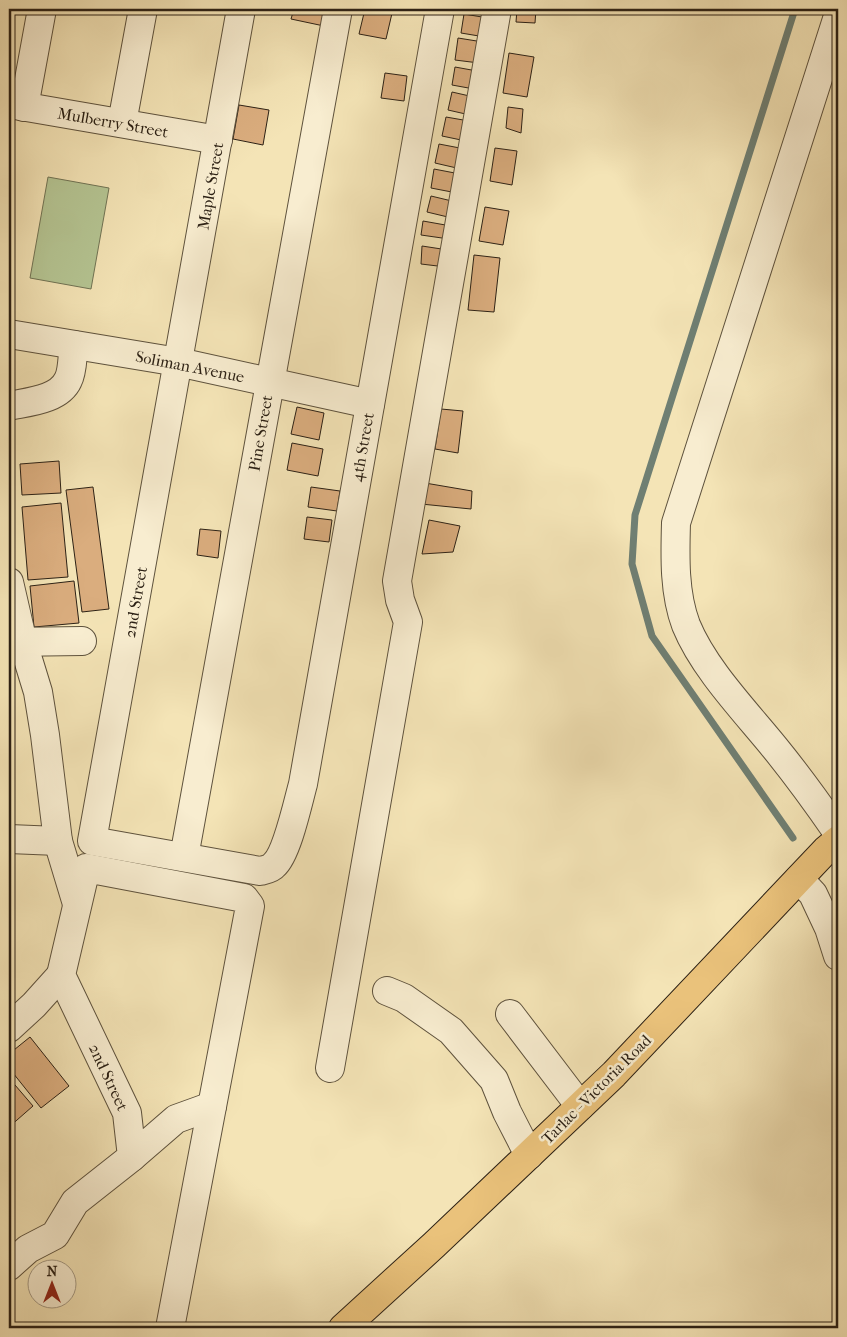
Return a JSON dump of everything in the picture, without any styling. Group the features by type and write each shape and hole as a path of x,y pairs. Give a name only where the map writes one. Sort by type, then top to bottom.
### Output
{"main road":[{"name":"Tarlac - Victoria Road","path":"343,1328 614,1074 798,879 838,840"}],"street":[{"path":"16,105 42,9"},
{"path":"122,124 142,9"},
{"name":"Maple Street","path":"178,362 241,9"},
{"name":"Pine Street","path":"184,857 338,9"},
{"name":"4th Street","path":"184,857 260,871 273,866 280,858 286,845 304,784 440,9"},
{"path":"330,1068 408,622 400,600 397,581 497,9"},
{"path":"838,16 676,523 675,557 678,591 686,624 701,654 722,683 795,772 838,833"},
{"name":"Mulberry Street","path":"16,105 218,140"},
{"name":"Soliman Avenue","path":"9,334 178,362 370,404"},
{"path":"9,406 45,397 60,391 68,380 74,345"},
{"name":"2nd Street","path":"178,362 92,841 184,857"},
{"path":"9,582 16,643 38,692 58,841 77,906"},
{"path":"16,643 82,641"},
{"path":"9,839 58,841"},
{"path":"9,1028 21,1004 62,975 86,868 244,898 250,906 170,1328"},
{"path":"798,879 813,894 829,928 838,956"},
{"name":"2nd Street","path":"62,975 127,1113 132,1157"},
{"path":"387,991 404,998 451,1031 494,1080 507,1112 529,1155"},
{"path":"510,1014 580,1106"},
{"path":"9,1266 28,1249 55,1235 75,1202 176,1119 212,1106"}],"green space":[{"path":"48,177 109,188 91,289 30,278"}],"building":[{"path":"294,9 328,9 324,26 291,19"},
{"path":"365,9 393,9 386,39 359,34"},
{"path":"517,9 536,9 535,23 516,22"},
{"path":"464,14 488,18 485,37 461,33"},
{"path":"458,38 483,42 479,63 455,60"},
{"path":"509,53 534,57 527,97 503,93"},
{"path":"455,67 477,71 474,89 452,85"},
{"path":"385,73 407,76 404,101 381,98"},
{"path":"452,92 474,97 470,115 448,110"},
{"path":"239,105 269,110 263,145 233,139"},
{"path":"508,107 523,109 521,133 506,128"},
{"path":"446,117 469,121 466,141 442,136"},
{"path":"439,144 465,149 461,169 435,163"},
{"path":"495,148 517,151 512,185 490,181"},
{"path":"434,169 460,174 457,193 431,188"},
{"path":"431,196 456,202 452,218 427,212"},
{"path":"485,207 509,211 503,245 479,241"},
{"path":"423,221 451,226 449,239 421,235"},
{"path":"422,246 448,250 446,267 421,264"},
{"path":"474,255 500,258 494,312 468,310"},
{"path":"297,407 324,413 319,440 291,434"},
{"path":"441,409 463,411 458,453 435,449"},
{"path":"292,443 323,449 318,476 287,470"},
{"path":"59,461 61,493 22,495 20,464"},
{"path":"425,483 472,491 471,509 421,504"},
{"path":"93,487 109,609 82,612 66,490"},
{"path":"311,487 340,491 337,511 308,507"},
{"path":"61,503 68,577 28,580 22,507"},
{"path":"307,517 332,520 329,542 304,539"},
{"path":"429,520 460,526 453,552 422,554"},
{"path":"200,529 221,531 218,558 197,555"},
{"path":"74,581 79,623 34,627 30,586"},
{"path":"30,1037 69,1086 41,1108 9,1068 9,1054"},
{"path":"9,1078 33,1106 9,1127"}],"waterway":[{"path":"793,838 652,636 632,564 635,515 795,9"},
{"path":"836,886 838,892"}]}
